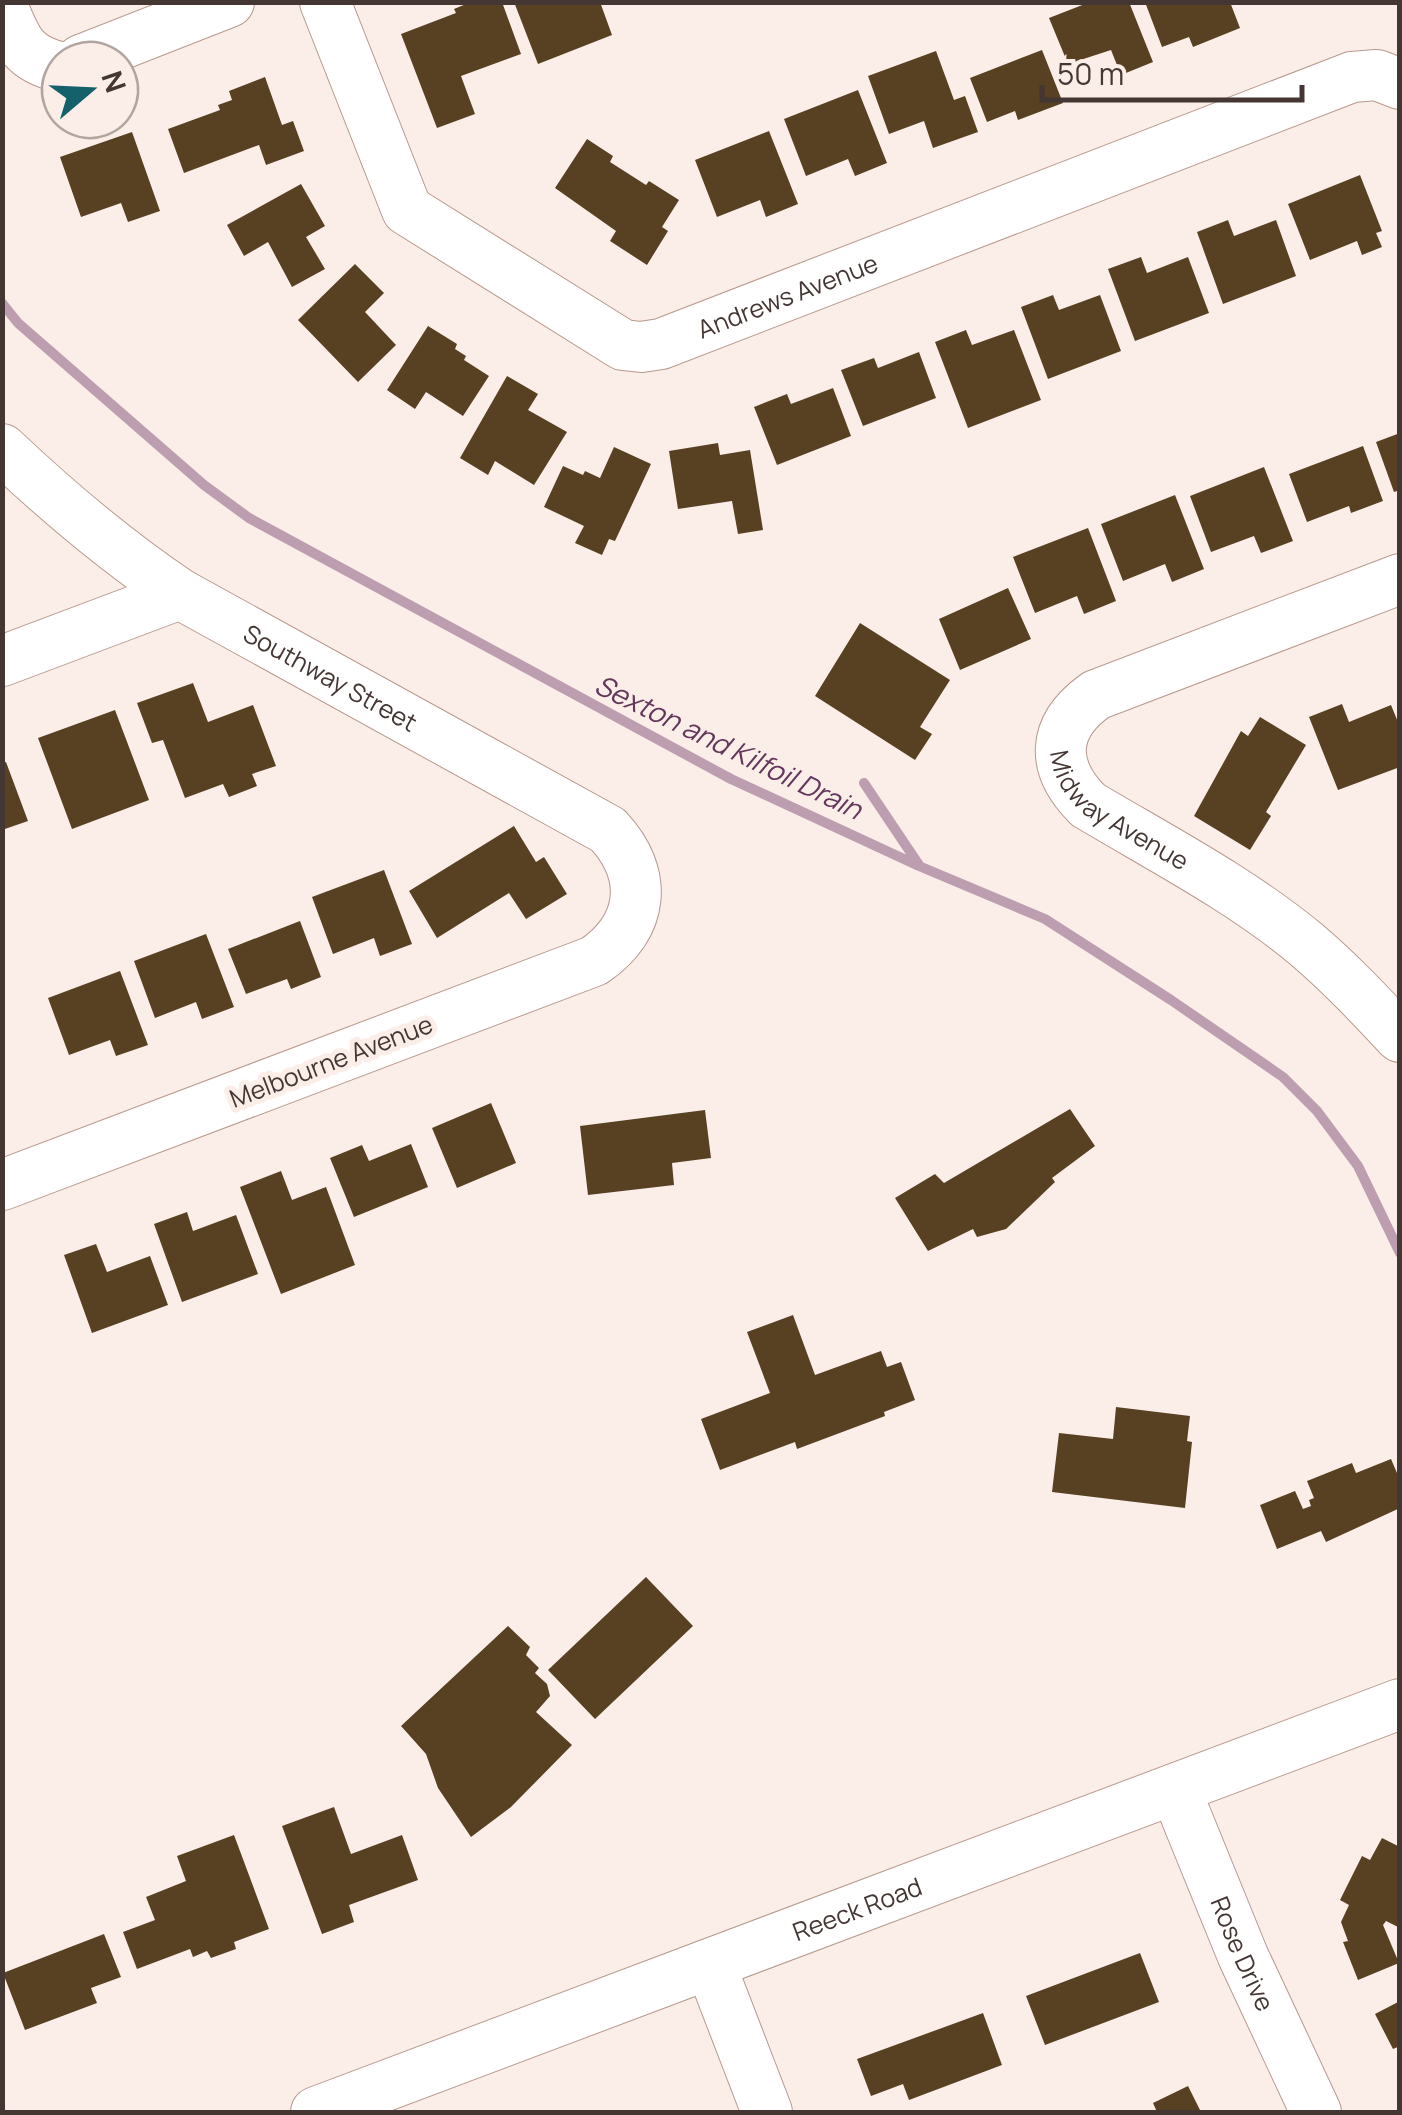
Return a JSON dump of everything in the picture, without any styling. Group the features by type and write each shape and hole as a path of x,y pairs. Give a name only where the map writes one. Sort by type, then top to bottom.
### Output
{"street":[{"path":"122,40 229,2"},
{"name":"Andrews Avenue","path":"325,2 407,210 623,345 641,347 661,344 1352,77 1377,75 1400,84"},
{"path":"2,5 16,40 30,56 40,58"},
{"name":"Southway Street","path":"2,449 86,525 180,594 608,830 629,857 634,874 634,908"},
{"name":"Midway Avenue","path":"1400,578 1096,695 1079,707 1067,724 1061,743 1061,763 1070,787 1088,806 1234,892 1305,944 1358,991 1400,1037"},
{"path":"2,661 180,594"},
{"name":"Melbourne Avenue","path":"2,1184 594,962 620,939 634,908"},
{"name":"Reeck Road","path":"316,2112 1400,1704"},
{"name":"Rose Drive","path":"1176,1789 1242,1956 1316,2112"},
{"path":"710,1964 767,2112"}],"building":[{"path":"471,2 502,2 521,54 461,76 475,114 437,128 401,34 456,13 454,9"},
{"path":"514,2 600,2 612,35 538,64"},
{"path":"1090,2 1129,2 1153,62 1121,75 1111,50 1068,64 1049,18"},
{"path":"1145,2 1230,2 1240,28 1193,47 1189,37 1162,47"},
{"path":"1042,50 1063,103 1018,120 1015,111 987,122 970,78"},
{"path":"936,51 954,100 965,96 978,132 933,148 924,121 889,134 868,76"},
{"path":"265,77 282,125 293,121 304,151 266,165 259,145 184,173 168,129 220,110 218,105 232,100 229,91"},
{"path":"858,90 887,163 855,176 848,159 806,176 784,119"},
{"path":"769,131 798,204 766,217 760,200 717,217 695,160"},
{"path":"587,139 613,156 610,162 679,200 662,227 668,231 647,265 610,241 616,231 555,188"},
{"path":"109,140 135,140 160,211 128,222 121,203 81,217 60,157"},
{"path":"1360,175 1382,231 1376,233 1382,247 1362,255 1357,241 1310,260 1288,204"},
{"path":"301,184 325,226 306,237 325,269 292,287 268,242 244,256 227,225"},
{"path":"1228,220 1234,236 1276,220 1296,276 1223,304 1197,232"},
{"path":"1141,257 1147,273 1188,257 1209,313 1135,341 1108,269"},
{"path":"355,264 384,293 365,312 396,345 358,382 298,320"},
{"path":"1053,295 1059,310 1100,295 1121,351 1048,379 1021,307"},
{"path":"428,326 457,344 455,349 466,356 464,360 489,376 463,416 426,392 415,409 387,390"},
{"path":"966,330 972,345 1014,330 1041,400 968,428 935,342"},
{"path":"919,352 936,398 863,426 841,370 874,358 878,368"},
{"path":"507,376 538,394 528,410 567,432 534,485 495,461 488,475 460,458"},
{"path":"833,388 851,436 777,465 754,407 787,394 791,404"},
{"path":"1400,433 1400,490 1394,492 1376,442"},
{"path":"718,443 720,455 750,450 763,530 738,534 732,501 678,509 669,451"},
{"path":"1363,446 1383,501 1351,513 1349,506 1307,522 1289,474"},
{"path":"614,447 651,464 615,541 609,539 602,555 575,543 584,526 544,507 563,466 600,478"},
{"path":"1264,467 1293,541 1261,553 1254,536 1211,552 1190,496"},
{"path":"1175,495 1204,569 1172,582 1165,564 1123,581 1101,524"},
{"path":"1088,528 1116,601 1084,614 1077,596 1035,613 1013,557"},
{"path":"1008,588 1031,639 960,670 939,619"},
{"path":"860,623 950,680 920,727 932,734 915,760 815,696"},
{"path":"193,683 208,722 253,705 276,766 252,774 257,786 229,797 223,784 185,798 163,740 152,743 137,703"},
{"path":"1342,704 1349,722 1391,705 1400,727 1400,767 1338,790 1309,717"},
{"path":"115,710 149,800 72,829 38,738"},
{"path":"1260,717 1306,745 1266,812 1271,816 1250,850 1194,816 1241,731 1248,736"},
{"path":"6,762 28,821 2,830 2,763"},
{"path":"514,826 536,862 544,857 567,894 526,919 509,893 437,938 409,891"},
{"path":"384,870 412,944 380,956 374,938 333,954 312,897"},
{"path":"300,921 321,977 291,989 287,979 246,994 228,949"},
{"path":"206,934 234,1007 202,1019 196,1002 155,1018 134,961"},
{"path":"120,971 148,1045 116,1056 110,1040 69,1055 48,998"},
{"path":"491,1103 516,1163 457,1188 432,1128"},
{"path":"1070,1109 1095,1146 1052,1178 1055,1182 1006,1229 977,1237 973,1229 928,1251 895,1198 935,1174 944,1183"},
{"path":"705,1110 711,1158 672,1163 674,1185 588,1195 580,1126"},
{"path":"411,1144 428,1187 354,1217 330,1158 362,1145 369,1161"},
{"path":"281,1171 292,1200 326,1187 355,1265 281,1294 240,1187"},
{"path":"187,1212 193,1231 236,1215 258,1274 182,1302 154,1224"},
{"path":"96,1244 107,1272 150,1256 168,1305 92,1333 64,1255"},
{"path":"793,1315 815,1375 881,1351 887,1367 901,1362 915,1400 884,1412 885,1416 797,1449 795,1442 720,1470 701,1419 770,1393 747,1332"},
{"path":"1116,1407 1190,1416 1187,1441 1192,1442 1185,1508 1052,1492 1059,1433 1113,1439"},
{"path":"1391,1459 1400,1480 1400,1508 1326,1542 1321,1531 1277,1549 1260,1505 1295,1491 1303,1509 1311,1506 1309,1500 1314,1498 1307,1481 1352,1463 1356,1473"},
{"path":"646,1577 693,1626 595,1719 548,1670"},
{"path":"508,1626 530,1647 526,1655 539,1668 535,1673 547,1684 550,1696 536,1712 572,1745 511,1807 471,1837 438,1788 426,1754 401,1726"},
{"path":"334,1807 351,1854 402,1835 418,1880 349,1905 354,1922 322,1934 282,1826"},
{"path":"234,1835 269,1929 234,1942 236,1949 211,1958 207,1951 193,1957 190,1949 137,1969 123,1932 155,1920 146,1897 186,1881 177,1856"},
{"path":"1382,1838 1400,1847 1400,1928 1386,1921 1383,1925 1399,1963 1358,1980 1343,1942 1348,1941 1341,1922 1349,1905 1340,1900 1362,1856 1370,1860"},
{"path":"104,1934 121,1977 91,1988 97,2003 25,2030 3,1973"},
{"path":"1140,1953 1159,2002 1045,2045 1026,1996"},
{"path":"1400,2001 1400,2046 1393,2049 1375,2014"},
{"path":"983,2013 1002,2065 909,2100 903,2084 871,2096 857,2059"},
{"path":"1188,2086 1201,2112 1157,2112 1153,2103"}],"waterway":[{"name":"Sexton and Kilfoil Drain","path":"2,303 18,323 204,485 249,518 731,779 1045,919 1171,1000 1283,1077 1317,1111 1358,1166 1400,1253"},
{"path":"864,783 919,865"}]}
